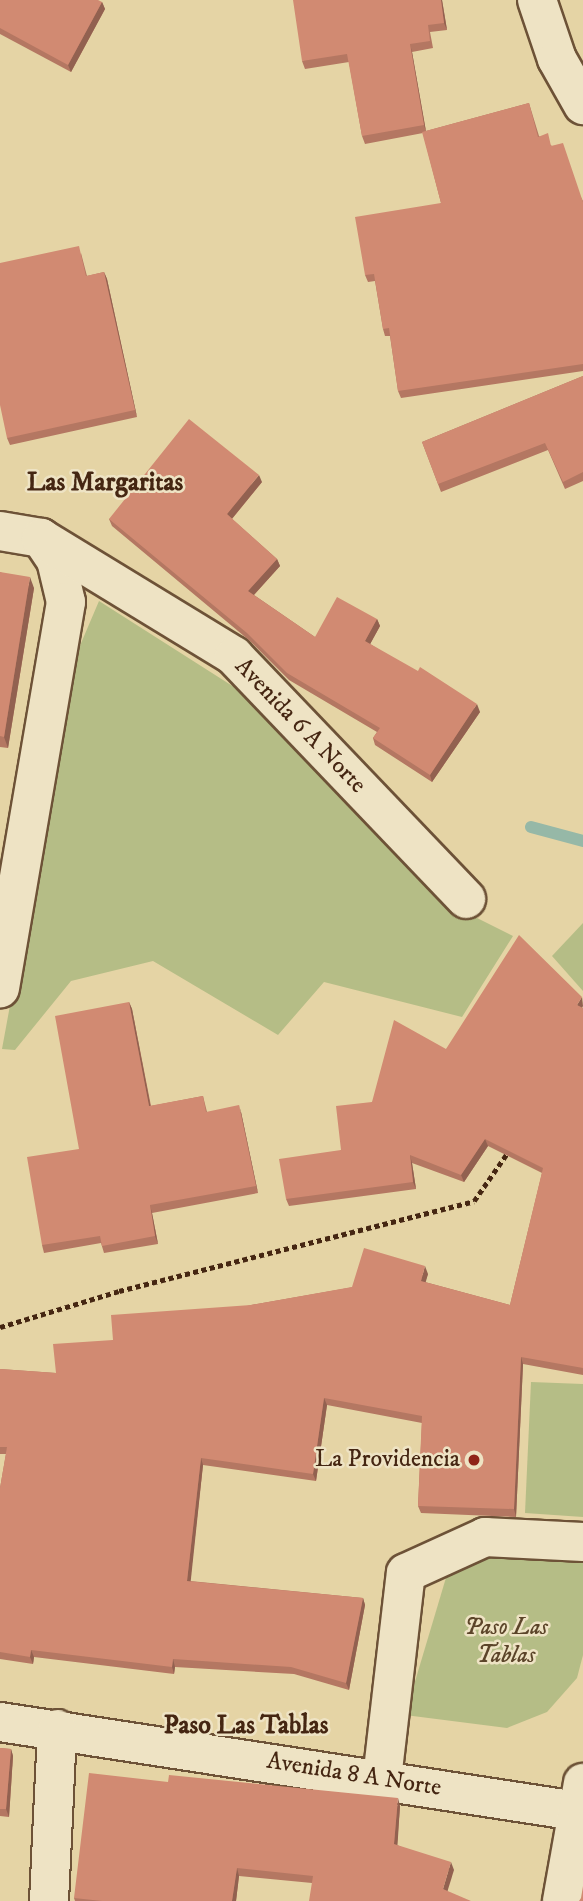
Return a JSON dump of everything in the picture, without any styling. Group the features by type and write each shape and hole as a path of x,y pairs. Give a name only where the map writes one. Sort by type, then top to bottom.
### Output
{"street":[{"path":"537,0 557,59 583,105"},
{"name":"Avenida 6 A Norte","path":"0,531 41,538 234,656 466,898"},
{"path":"0,988 66,602 56,560 41,538"},
{"path":"382,1779 407,1573 485,1537 583,1542"},
{"name":"Avenida 8 A Norte","path":"0,1722 382,1779 581,1801"},
{"path":"49,1901 57,1729"},
{"path":"562,1901 581,1801"}],"path":[{"path":"0,1327 118,1292 474,1201 513,1146"}],"green space":[{"path":"99,601 259,703 453,906 513,936 462,1017 324,982 278,1035 153,961 71,981 15,1050 2,1049 73,662"},
{"path":"583,923 583,991 552,956"},
{"path":"531,1382 583,1384 583,1517 525,1513"},
{"name":"Paso Las Tablas","path":"502,1543 583,1554 583,1655 577,1678 547,1712 507,1728 405,1715 448,1571"}],"building":[{"path":"0,0 102,2 68,65 0,28"},
{"path":"293,0 441,0 444,23 428,25 430,41 410,44 424,125 362,136 347,54 302,61"},
{"path":"529,103 538,137 548,133 551,146 563,143 583,202 583,364 398,391 389,328 383,329 374,274 365,275 355,217 441,203 422,132"},
{"path":"79,246 86,276 104,272 135,410 7,438 0,405 0,263"},
{"path":"583,376 583,472 563,482 545,443 438,484 422,442"},
{"path":"189,419 259,475 227,514 277,559 248,591 315,637 337,597 377,619 365,641 418,671 420,667 477,704 430,775 373,738 380,728 287,673 247,633 109,519"},
{"path":"0,572 30,577 4,737 0,736"},
{"path":"519,935 582,997 577,1005 583,1008 583,1368 521,1357 514,1509 418,1506 422,1416 324,1398 313,1474 201,1458 187,1581 363,1598 346,1683 291,1667 173,1659 172,1667 31,1650 30,1657 0,1652 0,1488 7,1447 0,1447 0,1369 56,1373 53,1344 113,1340 111,1315 251,1305 352,1287 364,1248 425,1266 421,1281 510,1305 543,1168 485,1139 461,1175 410,1155 413,1182 286,1199 279,1159 341,1150 336,1106 372,1102 394,1020 446,1049"},
{"path":"129,1002 149,1106 203,1096 206,1112 239,1105 256,1186 150,1205 155,1236 102,1246 100,1236 42,1245 27,1157 79,1149 55,1016"},
{"path":"0,1748 11,1749 6,1809 0,1809"},
{"path":"89,1773 168,1782 169,1775 398,1798 394,1844 451,1862 443,1889 471,1901 309,1901 313,1876 237,1868 232,1901 102,1901 74,1898"}],"waterway":[{"path":"531,827 583,841"}],"place":[{"name":"La Providencia","path":"474,1460"}],"district":[{"name":"Las Margaritas","path":"105,483"},
{"name":"Paso Las Tablas","path":"246,1726"}]}
